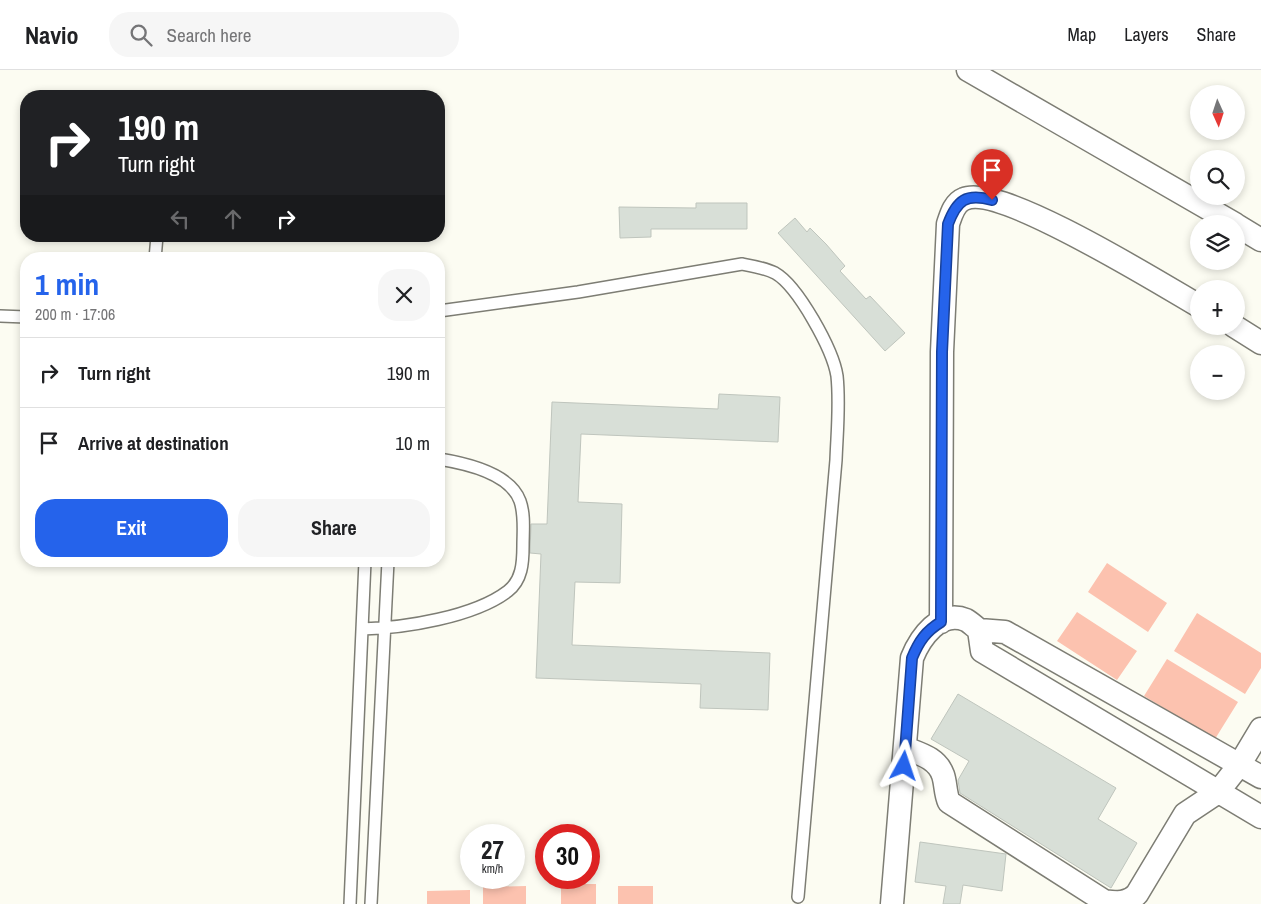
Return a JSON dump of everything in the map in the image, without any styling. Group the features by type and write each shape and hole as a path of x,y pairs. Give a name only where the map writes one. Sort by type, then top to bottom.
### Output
{"street":[{"path":"968,70 1220,215"},
{"path":"941,622 942,343 948,224 954,208 964,199 980,196 1004,203 1088,243 1190,301"},
{"path":"1245,230 1261,240"},
{"path":"1245,333 1261,343"},
{"path":"892,904 912,658 919,641 929,629 950,618 965,620 979,630 1005,632 1261,776"},
{"path":"979,630 982,651 1261,817"},
{"path":"905,748 932,759 942,774 944,792 948,802 1104,900 1119,903 1131,900 1137,894 1185,814 1218,792 1240,764 1261,729"}],"lane":[{"path":"445,310 578,292 742,264 761,268 775,274 787,283 803,304 829,352 837,375 838,401 836,460 798,898"},
{"path":"0,316 20,317"},
{"path":"362,629 385,629 455,615 481,605 509,590 520,576 523,562 524,516 519,499 496,476 460,462 445,460"},
{"path":"350,904 365,567"},
{"path":"371,904 388,567"}],"shaded area":[{"path":"1107,563 1167,603 1148,632 1088,592"},
{"path":"1077,612 1137,651 1117,680 1057,641"},
{"path":"1197,613 1261,653 1261,668 1245,694 1174,651"},
{"path":"1167,659 1238,702 1215,739 1144,696"},
{"path":"525,886 526,904 483,904 483,889 525,889"},
{"path":"618,886 653,886 653,904 618,904"},
{"path":"561,889 596,889 596,904 561,904"},
{"path":"470,890 470,904 427,904 427,891"}],"building":[{"path":"696,203 747,203 747,229 651,229 651,237 620,238 619,207 696,208"},
{"path":"795,218 807,232 810,228 826,244 845,266 840,271 866,299 870,296 905,333 885,351 778,233"},
{"path":"719,394 780,397 778,442 581,434 578,502 622,504 620,583 575,582 572,645 770,653 768,710 700,708 701,684 536,678 541,554 530,553 531,524 547,524 552,402 718,409"},
{"path":"958,694 1116,788 1098,819 1137,843 1111,888 960,793 958,780 969,761 931,739"},
{"path":"920,842 1006,854 1002,891 963,885 960,904 943,904 946,886 915,882"}],"route":[{"path":"904,766 912,658 919,641 929,629 941,622 942,352 948,224 954,208 964,199 980,196 992,200"}]}
